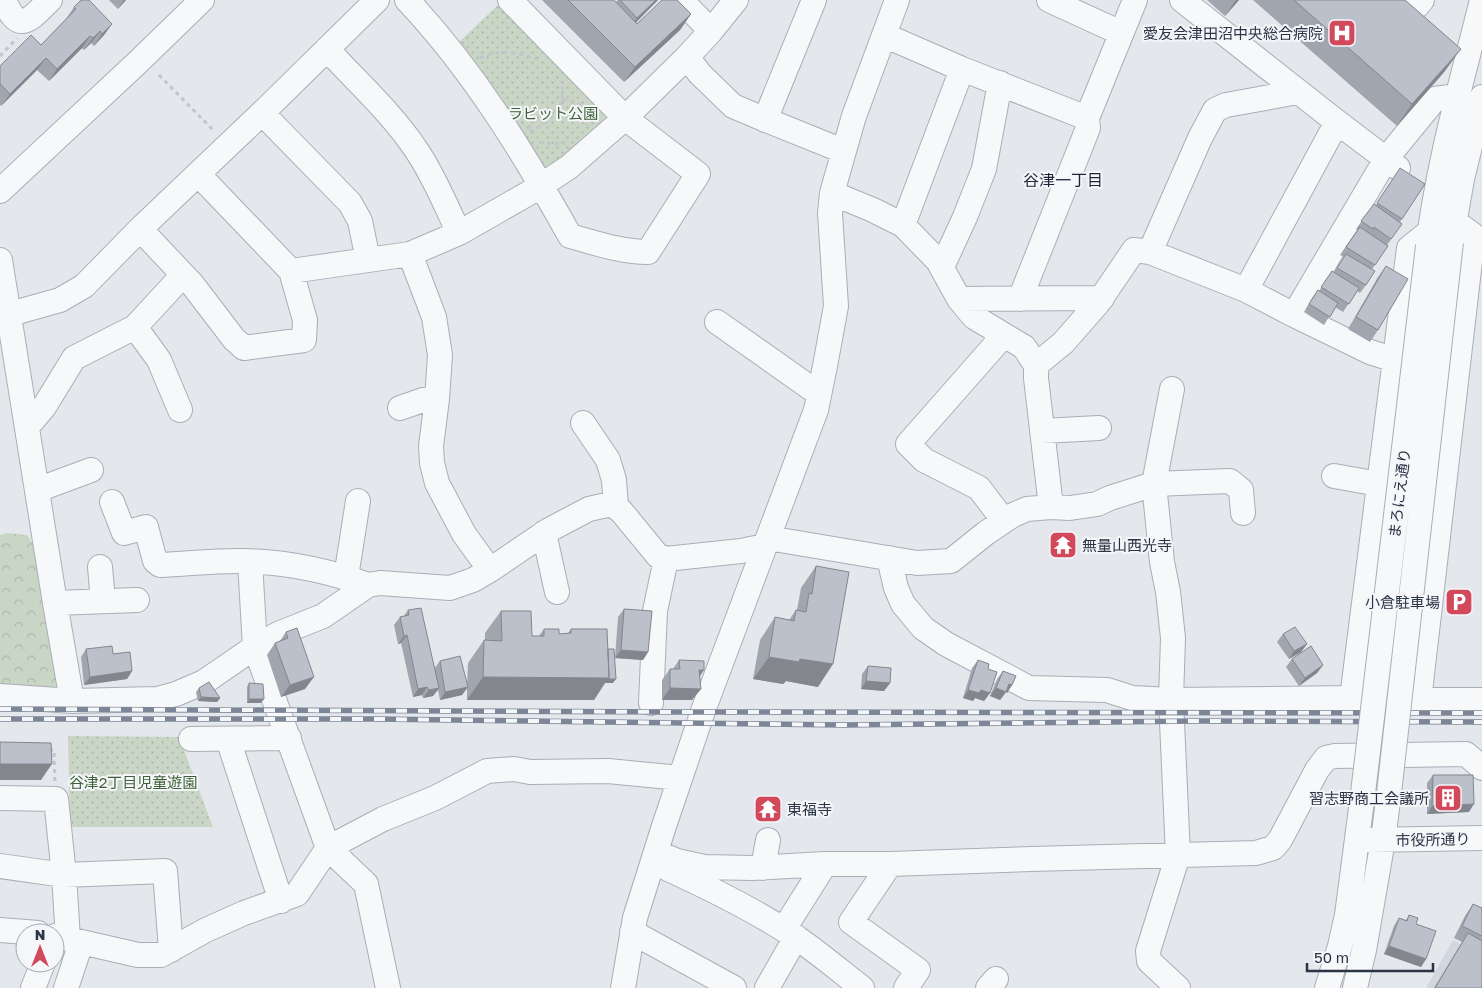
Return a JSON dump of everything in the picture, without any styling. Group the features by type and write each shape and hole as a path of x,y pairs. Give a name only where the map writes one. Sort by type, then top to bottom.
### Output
{"street":[{"path":"4,0 8,11 15,20 22,22 30,20 50,0"},
{"path":"0,191 202,0"},
{"path":"10,314 60,300 84,286 140,229 377,0"},
{"path":"407,0 425,19 496,110 542,185 570,236 633,252 648,252 698,174 625,118 510,0"},
{"path":"681,0 711,31"},
{"path":"291,271 410,254 459,233 542,185 569,167 625,118 687,57 736,0"},
{"path":"765,120 814,0"},
{"path":"623,988 632,932 680,778 816,410 836,306 830,213 832,193 854,116 897,0"},
{"path":"1049,0 1121,33"},
{"path":"1020,298 1088,128 1087,118 1135,0"},
{"path":"1182,0 1337,122 1436,195"},
{"path":"1411,0 1417,6 1422,0"},
{"name":"まろにえ通り","path":"1355,988 1364,950 1383,840 1453,237 1436,195 1479,4"},
{"path":"884,35 962,69 1087,118"},
{"path":"327,50 398,126 417,151 432,176 459,233"},
{"path":"687,57 700,74 733,106 843,151"},
{"path":"903,224 962,69"},
{"path":"942,267 984,169 1000,83"},
{"path":"1150,252 1200,138 1215,110 1226,105 1298,92"},
{"path":"1294,315 1386,159 1435,99 1457,96"},
{"name":"まろにえ通り","path":"1327,988 1347,915 1363,793 1462,179 1482,97"},
{"path":"262,113 350,203 360,221 368,260"},
{"path":"1246,290 1337,122"},
{"path":"140,229 192,284 234,339 244,348 304,340 305,320 291,271 198,174"},
{"path":"832,193 903,224 938,261 959,299 974,317 1024,347 1036,365 1051,507"},
{"path":"1352,698 1409,248 1453,237 1419,700"},
{"path":"1036,365 1063,343 1102,298 1134,250 1150,252 1246,290 1370,352 1395,360"},
{"path":"410,254 434,317 440,354 431,446 432,463 437,483 464,534 490,570"},
{"path":"0,260 72,701"},
{"path":"27,427 44,408 74,358 135,327 183,275"},
{"path":"959,299 1102,298"},
{"path":"717,322 819,394"},
{"path":"135,327 159,360 180,410"},
{"path":"1004,335 908,444 924,460 979,488 1004,521"},
{"path":"1172,389 1154,484 1162,562 1168,592 1173,638 1171,700 1178,855 1148,952 1149,961 1178,988"},
{"path":"400,408 423,400 437,399"},
{"path":"583,423 608,460 614,480 616,507"},
{"path":"1042,431 1099,428"},
{"path":"37,490 91,470"},
{"path":"1334,476 1379,484"},
{"path":"0,696 72,701 157,699 176,694 204,682 255,647 278,634 323,616 368,585 380,583 450,588 473,580 544,533 589,509 611,504 621,511 658,556 666,559 741,551 766,542 917,563 951,561 1004,521 1027,509 1070,508 1097,504 1154,484 1230,482 1241,490 1243,513"},
{"path":"112,502 124,533 146,527 155,561 160,565 279,563 346,577 368,585"},
{"path":"346,577 358,502"},
{"path":"544,533 557,592"},
{"path":"889,558 896,588 904,604 923,628 946,644 1029,688 1107,690 1132,698 1171,700 1352,698 1482,700"},
{"path":"651,703 655,611 666,559"},
{"path":"250,562 255,647 328,848 366,884 388,988"},
{"path":"100,567 103,600"},
{"path":"55,603 137,600"},
{"path":"190,739 289,738"},
{"path":"228,739 281,900"},
{"path":"654,858 704,867 762,868 825,864 890,864 1256,853 1273,848 1280,840 1310,780 1326,758 1335,756 1466,754 1482,768"},
{"path":"68,939 138,955 161,955 206,930 244,913 297,894 328,848 383,819 435,798 487,770 514,769 530,772 608,771 680,778"},
{"path":"0,798 56,799 68,939 66,988"},
{"name":"市役所通り","path":"1358,840 1482,838"},
{"path":"762,868 768,840"},
{"path":"654,858 667,868 727,896 790,933 862,988"},
{"path":"767,988 790,933 825,864"},
{"path":"890,864 851,922 918,970 906,988"},
{"path":"0,866 64,875 165,871 171,950"},
{"path":"0,930 15,931"},
{"path":"632,932 734,988"},
{"path":"33,988 39,973"}],"path":[{"path":"463,66 484,56 502,52 525,55 541,61"},
{"path":"558,74 562,82 563,92 559,108 548,120 529,133 532,139 546,144 564,143 572,140"},
{"path":"159,75 228,145"},
{"path":"562,100 576,103 587,112 588,117 584,130"},
{"path":"530,124 532,112"},
{"path":"45,750 54,750 56,799"}],"shaded area":[{"path":"1453,940 1482,955 1482,988 1426,988"}],"green space":[{"name":"ラビット公園","path":"501,2 608,111 606,127 556,172 542,168 458,43"},
{"path":"7,533 27,535 43,559 58,662 55,692 0,692 0,535"},
{"name":"谷津2丁目児童遊園","path":"68,736 179,737 213,827 70,827"}],"building":[{"path":"81,0 89,0 112,24 102,34 100,31 93,38 90,36 57,69 46,58 10,94 0,84 0,66 31,35 41,45 76,9 74,7"},
{"path":"568,0 614,0 637,24 662,0 677,0 691,14 635,67"},
{"path":"620,0 656,0 637,18"},
{"path":"1294,0 1405,0 1461,49 1412,104"},
{"path":"1400,168 1425,184 1402,219 1377,203"},
{"path":"1374,204 1402,224 1391,239 1374,227 1373,229 1361,221"},
{"path":"1360,227 1388,246 1375,265 1346,247"},
{"path":"1346,254 1375,271 1366,285 1337,268"},
{"path":"1386,266 1408,279 1378,330 1356,317"},
{"path":"1332,271 1359,288 1349,304 1321,287"},
{"path":"1318,290 1338,303 1330,317 1309,304"},
{"path":"816,566 849,572 833,664 800,659 799,662 769,657 775,617 794,621 796,610 806,612 809,593 812,594"},
{"path":"421,608 439,688 429,690 427,687 418,689 407,635 404,636 400,617 409,615 408,610"},
{"path":"624,609 652,611 648,652 621,650"},
{"path":"501,611 531,611 532,636 544,636 544,629 559,629 559,634 571,633 571,629 607,629 609,678 483,677 484,640 502,641"},
{"path":"1295,627 1307,644 1294,651 1283,634"},
{"path":"297,628 314,677 290,685 275,643 288,638 286,632"},
{"path":"112,646 113,654 130,652 132,671 90,677 86,649"},
{"path":"1311,646 1323,665 1305,678 1292,659"},
{"path":"608,649 614,649 616,679 608,679"},
{"path":"460,656 468,687 445,692 440,661"},
{"path":"679,660 704,661 704,670 699,670 701,689 670,688 670,669 680,669"},
{"path":"978,660 989,664 988,669 997,672 990,693 981,690 979,693 968,690"},
{"path":"868,666 891,668 890,683 866,681"},
{"path":"1003,671 1016,676 1012,685 1009,684 1006,692 996,688"},
{"path":"209,682 220,698 201,697 199,688"},
{"path":"249,683 263,684 264,699 249,699"},
{"path":"0,742 51,743 52,764 0,764"},
{"name":"習志野商工会議所","path":"1433,775 1473,775 1474,804 1432,806"},
{"path":"1473,904 1482,908 1482,936 1462,926"},
{"path":"1409,915 1418,918 1416,924 1436,931 1426,959 1389,946 1399,918 1407,921"},
{"path":"1468,933 1482,941 1482,988 1435,988"}],"railway":[{"path":"0,709 1482,713"},
{"path":"0,719 376,719 844,725 1196,721 1482,722"}],"place":[{"name":"愛友会津田沼中央総合病院","path":"1342,33"},
{"name":"無量山西光寺","path":"1063,545"},
{"name":"小倉駐車場","path":"1459,602"},
{"name":"習志野商工会議所","path":"1448,798"},
{"name":"東福寺","path":"768,809"}],"district":[{"name":"谷津一丁目","path":"1063,180"}]}
